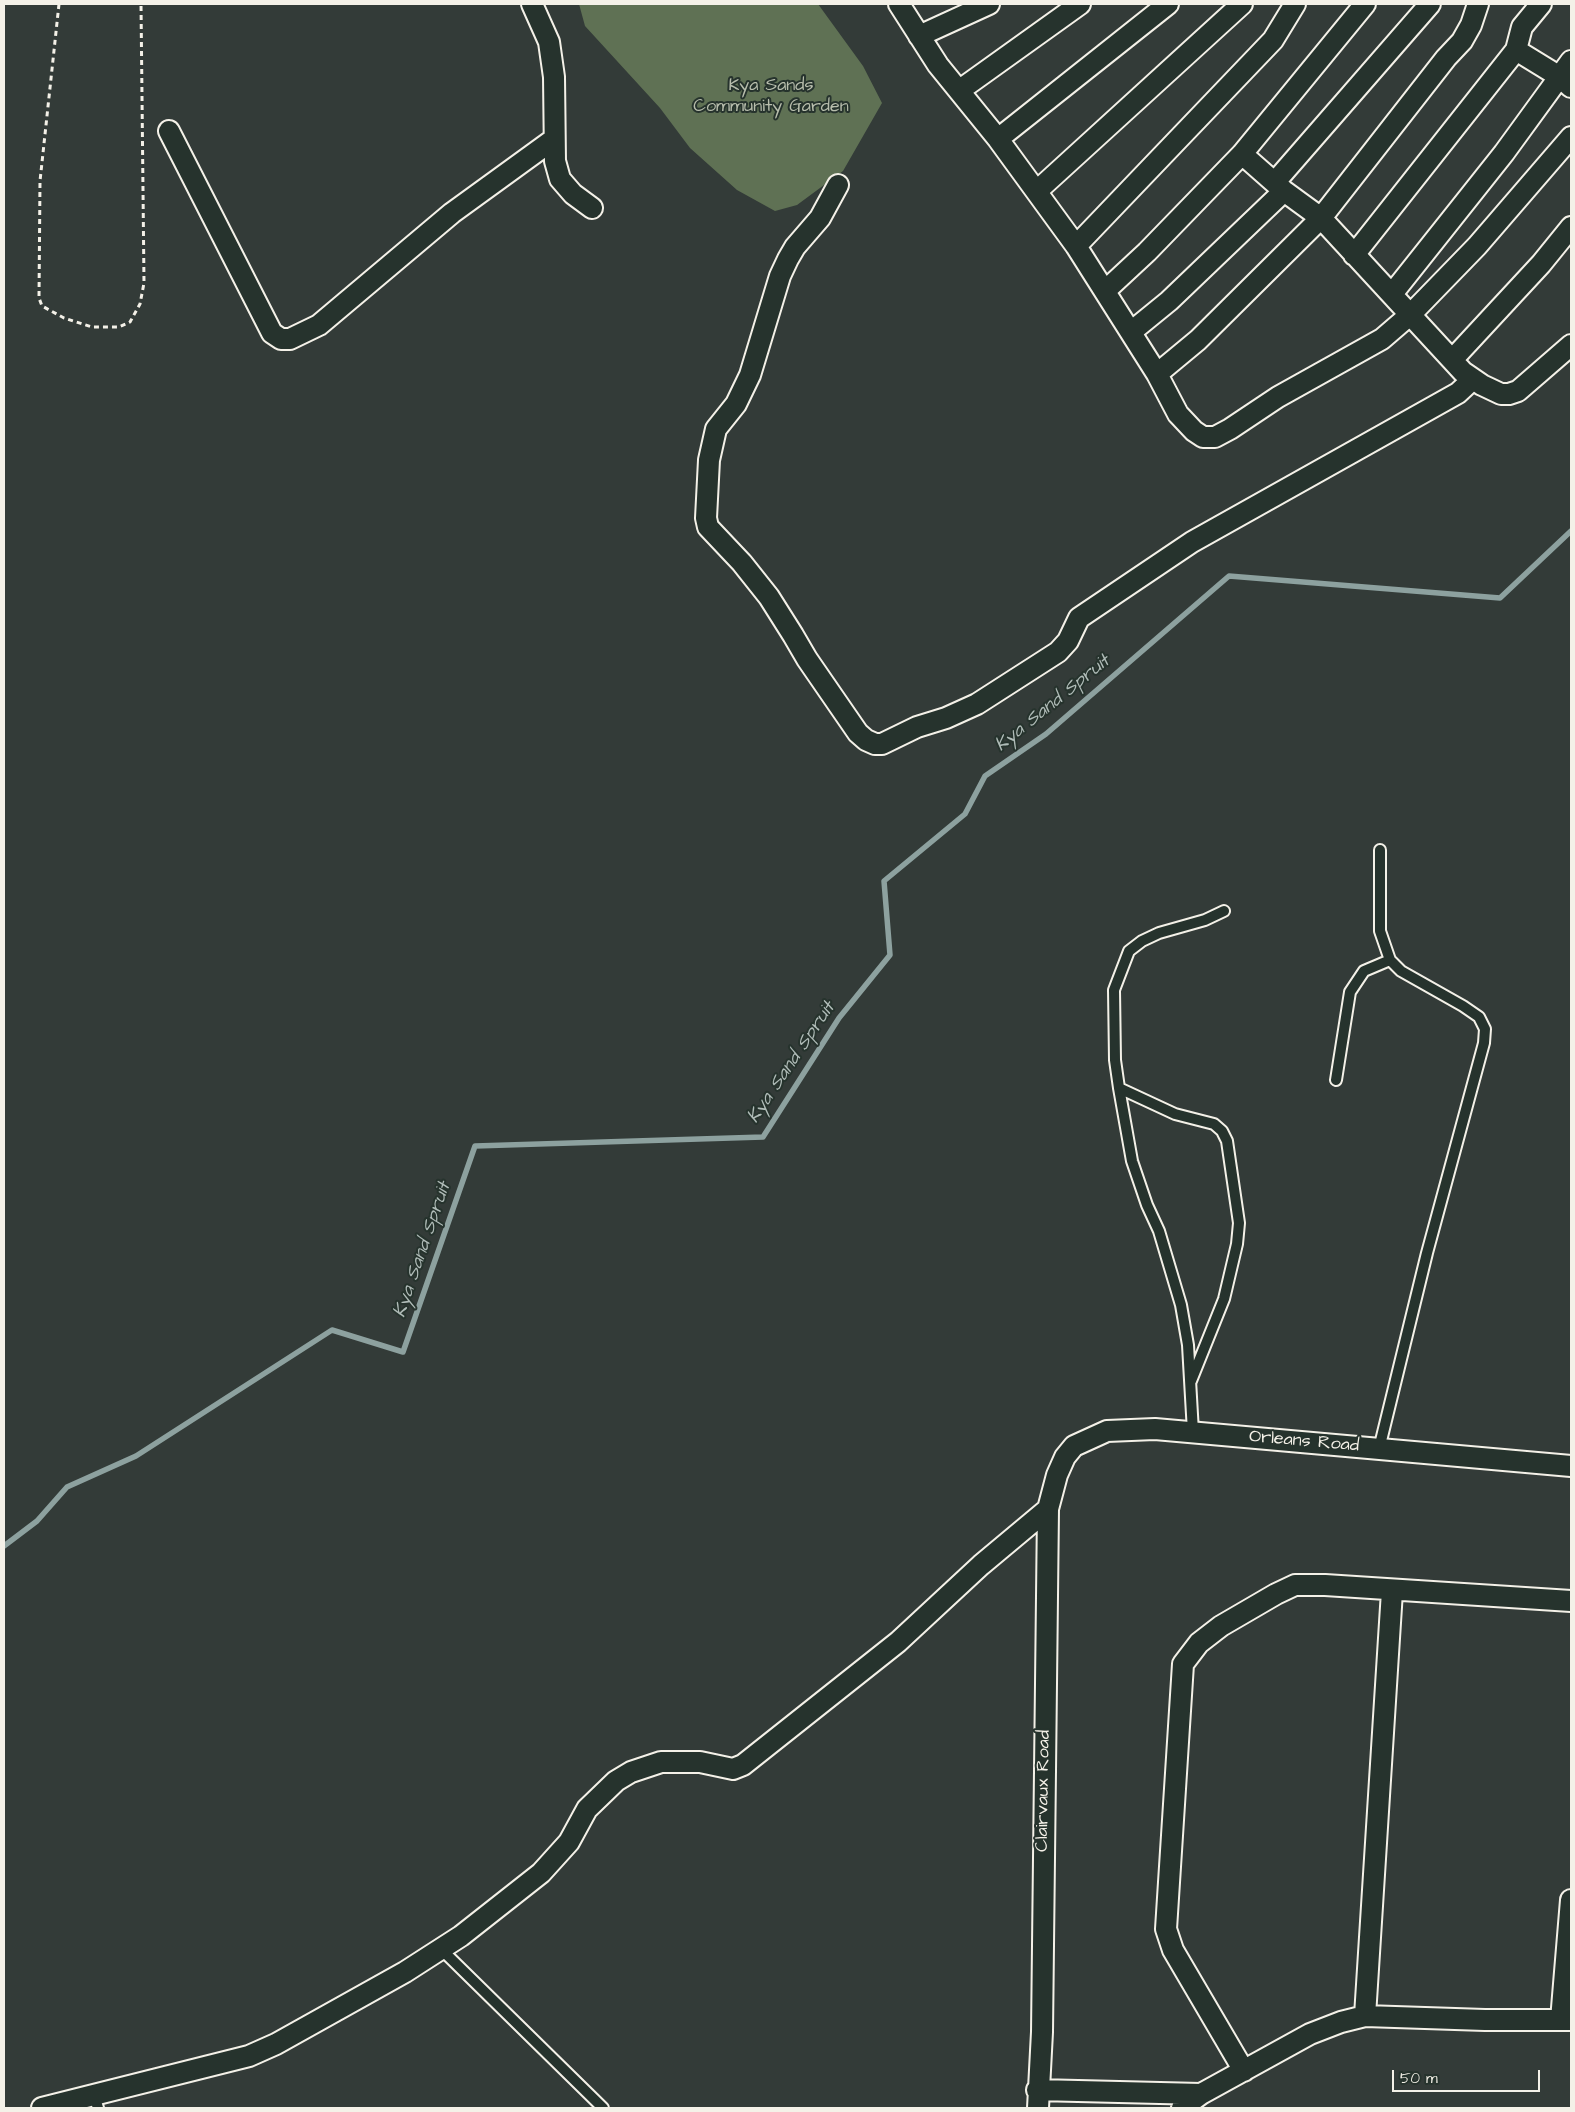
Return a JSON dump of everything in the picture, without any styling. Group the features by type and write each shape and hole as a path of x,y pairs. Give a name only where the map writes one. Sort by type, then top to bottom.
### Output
{"street":[{"path":"532,4 549,42 554,77 555,161 560,179 573,194 592,208"},
{"path":"899,4 938,65 960,90 1037,190 1076,246 1157,374 1178,414 1186,424 1203,437 1215,437 1230,430 1278,397 1382,339 1411,314 1477,246 1571,137"},
{"path":"920,36 989,4"},
{"path":"960,90 1080,4"},
{"path":"998,139 1168,4"},
{"path":"1037,190 1242,4"},
{"path":"1076,246 1273,40 1295,4"},
{"path":"1105,291 1148,252 1242,154 1365,4"},
{"path":"1131,332 1169,301 1280,186 1430,4"},
{"path":"1157,374 1198,340 1321,218 1446,58 1462,42 1471,25 1477,4"},
{"path":"1354,255 1516,50 1522,27 1541,4"},
{"path":"1516,50 1565,82"},
{"path":"1392,294 1504,152 1565,82 1571,61"},
{"path":"169,131 272,333 281,340 290,339 319,325 452,212 554,139"},
{"path":"1242,154 1321,218 1452,360 1474,380 1501,394 1518,391 1571,345"},
{"path":"838,185 820,218 795,247 788,259 780,276 750,375 736,404 716,429 709,460 706,518 708,527 769,597 794,635 806,659 858,733 866,740 875,744 882,744 917,727 946,718 977,704 1058,652 1068,641 1079,618 1137,581 1192,542 1458,393 1474,380"},
{"path":"1452,360 1541,264 1571,227"},
{"name":"Orleans Road","path":"1057,1475 1074,1446 1107,1431 1155,1429 1571,1466"},
{"name":"Clairvaux Road","path":"1038,2099 1042,2032 1048,1509 1057,1475"},
{"path":"42,2108 96,2102 218,2065 276,2044 405,1972 478,1923 541,1873 569,1842 587,1809 616,1781 631,1772 661,1762 700,1762 733,1769 743,1765 898,1642 981,1565 1048,1509"},
{"path":"1244,2071 1173,1950 1166,1929 1183,1664 1198,1643 1221,1626 1295,1585 1325,1585 1392,1591 1571,1601"},
{"path":"1365,2016 1392,1591"},
{"path":"1182,2108 1201,2094 1310,2034 1341,2022 1365,2016 1486,2020 1566,2020 1571,1900"},
{"path":"1038,2099 1201,2094"}],"lane":[{"path":"1379,1449 1427,1253 1484,1043 1485,1029 1479,1018 1464,1006 1401,971 1390,960 1380,931 1380,850"},
{"path":"1193,1432 1188,1345 1181,1305 1159,1231 1147,1205 1132,1161 1118,1088 1113,1019 1114,990 1129,951 1142,941 1159,933 1205,920 1224,911"},
{"path":"1336,1080 1350,992 1364,971 1390,960"},
{"path":"1118,1088 1175,1114 1214,1124 1222,1131 1227,1141 1239,1224 1237,1244 1224,1299 1190,1384"},
{"path":"441,1949 603,2108"}],"path":[{"path":"59,4 40,181 39,298 42,306 64,318 106,328 119,327 130,322 140,304 144,282 141,4"}],"green space":[{"name":"Kya Sands Community Garden","path":"579,4 818,4 863,66 882,103 843,171 797,205 775,211 737,190 690,148 660,108 585,26"}],"waterway":[{"name":"Kya Sand Spruit","path":"4,1546 37,1521 67,1487 136,1456 332,1330 403,1352 475,1146 763,1137 839,1018 890,955 884,881 965,814 985,776 1046,734 1229,576 1500,598 1571,531"}]}
